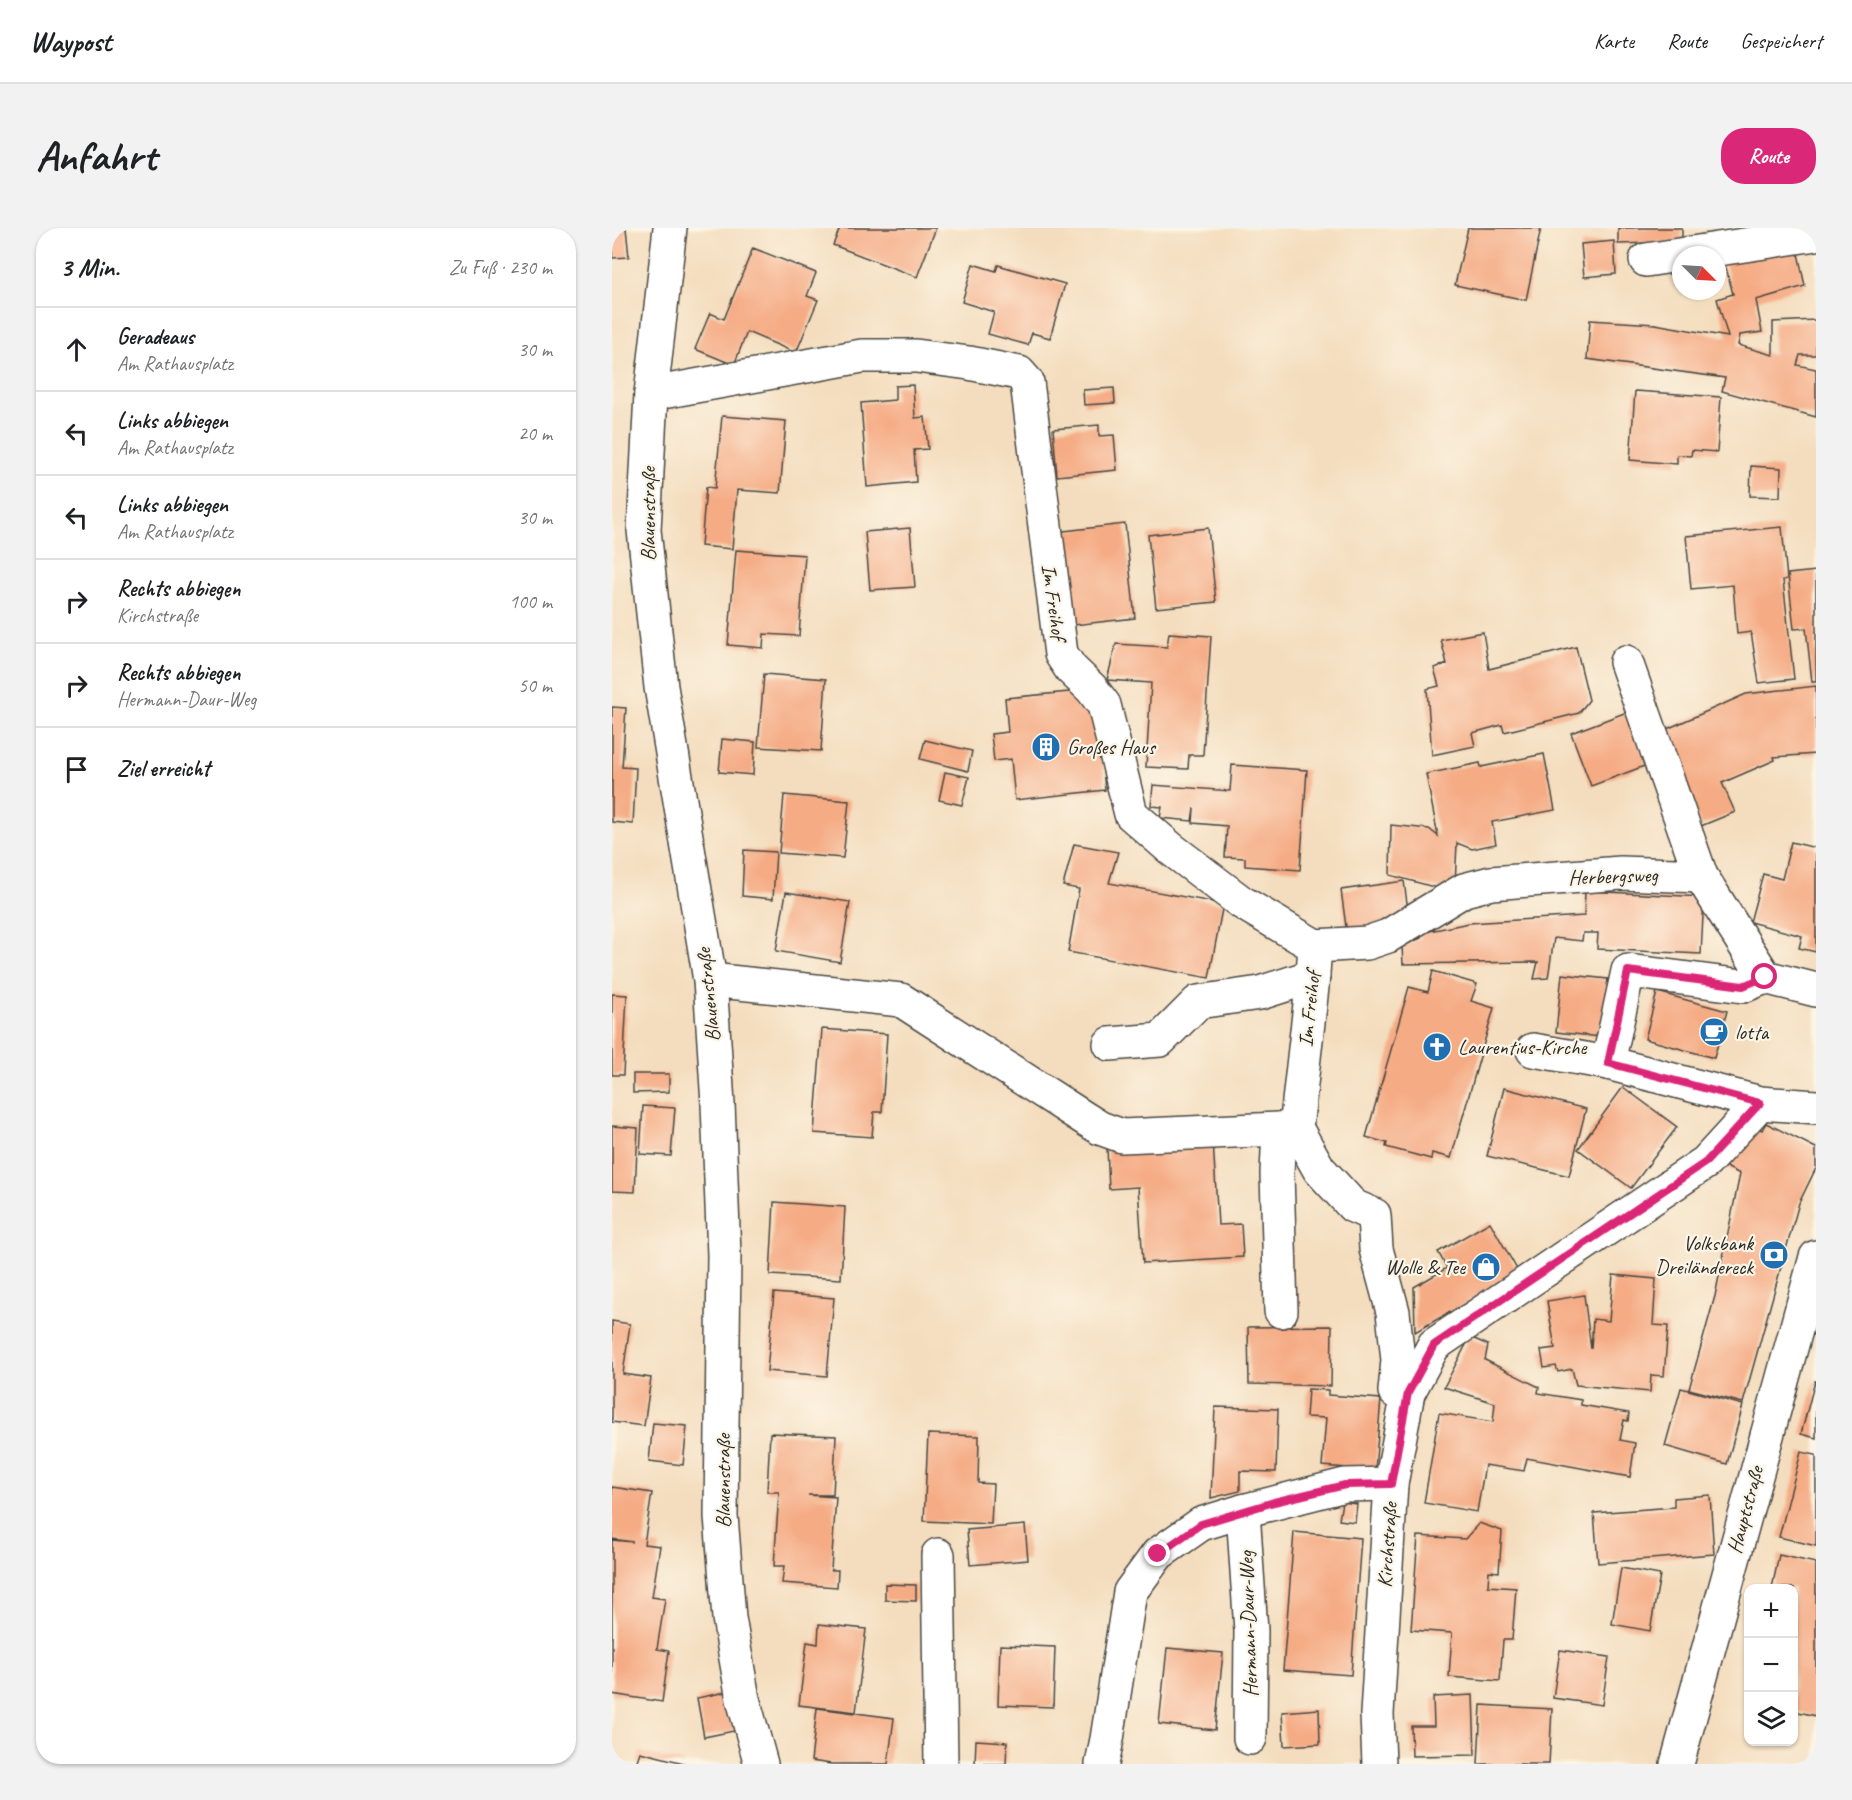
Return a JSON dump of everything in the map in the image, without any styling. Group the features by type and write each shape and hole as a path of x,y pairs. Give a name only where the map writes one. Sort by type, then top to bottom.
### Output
{"street":[{"name":"Blauenstraße","path":"670,228 651,394 644,530 661,687 710,980 724,1255 721,1516 729,1618 743,1699 761,1764"},
{"path":"1646,260 1816,234"},
{"name":"Im Freihof","path":"651,394 862,356 916,356 969,363 1019,374 1027,382 1061,654 1071,669 1092,689 1104,705 1131,814 1170,848 1314,961 1287,1129 1277,1173 1281,1311"},
{"path":"1626,662 1701,876 1765,977"},
{"name":"Herbergsweg","path":"1110,1044 1160,1040 1197,1002 1260,993 1314,961 1388,936 1464,890 1491,883 1621,873 1701,876"},
{"path":"1608,1063 1628,971 1743,986 1765,977 1816,990"},
{"path":"710,980 901,1000 1092,1123 1122,1136 1287,1129 1353,1206 1374,1215 1376,1249 1393,1312 1398,1360 1395,1390 1408,1393"},
{"path":"1533,1050 1608,1063 1760,1103 1816,1107"},
{"name":"Kirchstraße","path":"1379,1764 1377,1714 1391,1484 1408,1393 1434,1345 1706,1162 1760,1103"},
{"name":"Hauptstraße","path":"1677,1764 1816,1257"},
{"path":"1102,1764 1130,1592 1158,1554 1201,1524 1243,1511 1345,1485 1391,1484"},
{"name":"Hermann-Daur-Weg","path":"1243,1511 1251,1631 1250,1738"},
{"path":"938,1554 941,1764"}],"building":[{"path":"612,228 626,228 629,257 612,258"},
{"path":"840,228 936,228 917,277 833,245"},
{"path":"1468,228 1541,228 1526,300 1455,285"},
{"path":"1618,228 1682,228 1682,242 1618,244"},
{"path":"1614,241 1616,274 1584,277 1581,244"},
{"path":"1796,244 1805,286 1756,300 1762,332 1740,335 1738,345 1773,355 1773,322 1816,320 1816,355 1800,355 1797,365 1816,369 1816,417 1722,391 1725,378 1587,359 1590,320 1655,324 1728,337 1717,300 1726,300 1726,296 1733,294 1726,260"},
{"path":"753,248 816,273 807,296 818,300 796,353 747,332 734,365 695,349 710,313 724,319"},
{"path":"973,264 996,271 998,265 1065,284 1050,338 1032,333 1028,345 988,334 994,312 962,302"},
{"path":"913,385 915,418 925,417 928,449 914,450 916,482 867,487 861,403 895,400 895,386"},
{"path":"1114,388 1115,403 1084,405 1083,390"},
{"path":"1635,391 1721,397 1717,452 1692,450 1691,456 1677,455 1677,464 1630,460"},
{"path":"722,416 786,421 780,493 737,490 732,549 701,546 706,487 715,488"},
{"path":"1099,425 1099,436 1114,435 1117,470 1057,476 1053,429"},
{"path":"1751,466 1781,468 1780,497 1750,496"},
{"path":"1125,524 1135,618 1065,626 1055,532"},
{"path":"1782,527 1787,579 1783,580 1794,679 1759,683 1751,632 1737,634 1733,585 1691,589 1686,536"},
{"path":"910,528 915,587 870,590 865,532"},
{"path":"1208,528 1216,602 1156,608 1148,535"},
{"path":"736,550 805,555 799,636 764,634 763,648 728,645"},
{"path":"1816,571 1816,682 1812,682 1806,628 1794,629 1788,574"},
{"path":"1483,632 1489,669 1576,647 1589,700 1579,713 1504,732 1502,725 1472,733 1475,746 1432,755 1427,689 1439,686 1434,668 1447,664 1441,640"},
{"path":"1169,633 1211,636 1203,755 1189,755 1188,769 1146,767 1151,683 1107,680 1116,644 1167,647"},
{"path":"764,674 826,679 821,751 758,747"},
{"path":"1816,686 1816,754 1774,757 1775,760 1722,783 1735,812 1701,826 1660,732 1746,694"},
{"name":"Großes Haus","path":"1080,691 1097,702 1105,790 1015,800 1011,759 994,761 991,734 1008,732 1005,698"},
{"path":"612,707 626,708 622,767 636,768 633,824 612,822"},
{"path":"1627,712 1647,765 1591,786 1571,733"},
{"path":"722,739 755,742 753,775 719,772"},
{"path":"925,740 972,751 968,771 920,759"},
{"path":"1544,754 1555,810 1492,822 1496,844 1472,849 1457,843 1455,884 1448,891 1390,875 1391,825 1429,829 1438,836 1426,774 1480,763 1481,767"},
{"path":"1232,765 1307,770 1300,870 1245,866 1245,858 1225,857 1227,826 1193,823 1194,808 1192,821 1160,818 1162,807 1151,806 1153,785 1230,791"},
{"path":"945,772 969,777 962,805 939,800"},
{"path":"784,795 849,801 843,858 779,853"},
{"path":"1791,842 1816,848 1816,952 1799,948 1802,936 1750,922 1763,874 1782,879"},
{"path":"1074,844 1118,852 1109,883 1223,904 1209,978 1068,952 1079,889 1063,886"},
{"path":"744,850 776,852 773,899 742,896"},
{"path":"1404,881 1409,918 1347,934 1341,890"},
{"path":"1585,891 1704,897 1701,954 1597,949 1598,933 1583,933 1582,941 1554,938 1548,978 1534,979 1538,962 1403,964 1402,946 1421,938 1420,933 1469,923 1584,916"},
{"path":"786,892 850,902 840,962 776,951"},
{"name":"Laurentius-Kirche","path":"1433,971 1477,984 1471,1001 1494,1008 1451,1158 1432,1153 1431,1159 1386,1147 1387,1143 1366,1137 1409,987 1428,992"},
{"path":"1562,974 1608,979 1601,1037 1556,1032"},
{"path":"1657,992 1727,1011 1714,1058 1645,1039"},
{"path":"612,994 627,995 623,1075 612,1075"},
{"path":"822,1029 887,1034 882,1112 874,1112 872,1137 814,1133"},
{"path":"633,1074 669,1074 669,1092 633,1093"},
{"path":"1623,1087 1677,1127 1631,1188 1578,1149"},
{"path":"1504,1088 1586,1109 1569,1176 1487,1156"},
{"path":"643,1106 675,1108 671,1156 640,1154"},
{"path":"1766,1123 1816,1148 1816,1168 1799,1203 1743,1403 1689,1389 1715,1296 1740,1174 1720,1164 1755,1126 1762,1130"},
{"path":"612,1126 638,1128 635,1192 612,1191"},
{"path":"1213,1141 1218,1225 1241,1224 1243,1257 1143,1263 1138,1187 1109,1189 1107,1148"},
{"path":"774,1202 845,1207 841,1279 770,1275"},
{"path":"1490,1222 1519,1273 1415,1332 1414,1287 1447,1268 1438,1252"},
{"path":"1613,1275 1656,1279 1653,1325 1668,1326 1664,1376 1651,1375 1650,1392 1576,1385 1572,1369 1558,1372 1556,1366 1544,1368 1541,1350 1555,1348 1547,1301 1584,1295 1591,1349 1593,1319 1609,1321"},
{"path":"774,1293 834,1298 827,1376 767,1371"},
{"path":"612,1321 630,1324 623,1374 651,1378 644,1426 612,1422"},
{"path":"1332,1326 1331,1386 1249,1384 1248,1327"},
{"path":"1470,1337 1488,1345 1485,1360 1539,1387 1538,1393 1581,1400 1581,1405 1629,1413 1628,1421 1624,1420 1620,1440 1635,1443 1630,1477 1527,1458 1524,1471 1485,1465 1477,1512 1424,1503 1439,1413 1493,1422 1495,1403 1444,1387"},
{"path":"1816,1381 1816,1438 1801,1434"},
{"path":"1681,1388 1743,1405 1727,1464 1665,1446"},
{"path":"1308,1389 1328,1390 1328,1395 1381,1399 1375,1470 1322,1466 1326,1418 1306,1417"},
{"path":"1215,1407 1278,1409 1276,1472 1240,1471 1240,1491 1211,1498"},
{"path":"653,1423 687,1426 683,1465 649,1461"},
{"path":"770,1433 836,1436 833,1495 808,1495 836,1497 831,1570 838,1570 837,1587 782,1583 784,1566 774,1566 779,1492 767,1492"},
{"path":"928,1434 979,1436 978,1483 993,1484 991,1524 924,1521"},
{"path":"1801,1452 1816,1455 1816,1546 1779,1537"},
{"path":"612,1487 652,1493 644,1544 660,1546 652,1597 665,1599 657,1649 669,1651 662,1702 612,1694 612,1540 633,1542 612,1539"},
{"path":"1710,1495 1714,1554 1598,1563 1594,1513 1674,1507 1674,1498"},
{"path":"1342,1502 1357,1504 1355,1522 1339,1520"},
{"path":"1479,1523 1502,1531 1499,1572 1489,1571 1488,1586 1516,1588 1512,1640 1503,1640 1500,1681 1449,1677 1452,1633 1411,1630 1418,1536 1465,1539"},
{"path":"1025,1525 1028,1560 970,1565 967,1530"},
{"path":"1294,1532 1361,1538 1351,1675 1283,1670"},
{"path":"1779,1555 1816,1563 1816,1716 1798,1712 1798,1584 1773,1584"},
{"path":"1621,1568 1660,1575 1650,1631 1612,1624"},
{"path":"885,1584 916,1585 916,1601 885,1600"},
{"path":"819,1624 866,1629 856,1712 799,1705 807,1642 818,1644"},
{"path":"1000,1645 1055,1647 1053,1707 998,1705"},
{"path":"1167,1648 1223,1653 1215,1730 1159,1724"},
{"path":"1560,1650 1609,1657 1602,1705 1553,1698"},
{"path":"726,1692 734,1731 704,1737 697,1698"},
{"path":"1473,1695 1475,1755 1412,1756 1411,1726 1434,1726 1433,1697"},
{"path":"1481,1705 1552,1709 1549,1764 1478,1764"},
{"path":"817,1708 894,1718 888,1764 831,1764 811,1761"},
{"path":"1319,1709 1320,1744 1284,1746 1282,1712"},
{"path":"976,1740 1007,1742 1006,1764 975,1764"},
{"path":"640,1752 684,1763 684,1764 636,1764"}],"place":[{"name":"Großes Haus","path":"1046,747"},
{"name":"lotta","path":"1714,1032"},
{"name":"Laurentius-Kirche","path":"1437,1047"},
{"name":"Volksbank Dreiländereck","path":"1774,1255"},
{"name":"Wolle & Tee","path":"1486,1267"}],"route":[{"path":"1158,1554 1201,1524 1274,1502 1345,1485 1391,1484 1408,1393 1434,1345 1706,1162 1760,1103 1608,1063 1628,971 1743,986 1765,977"}]}
